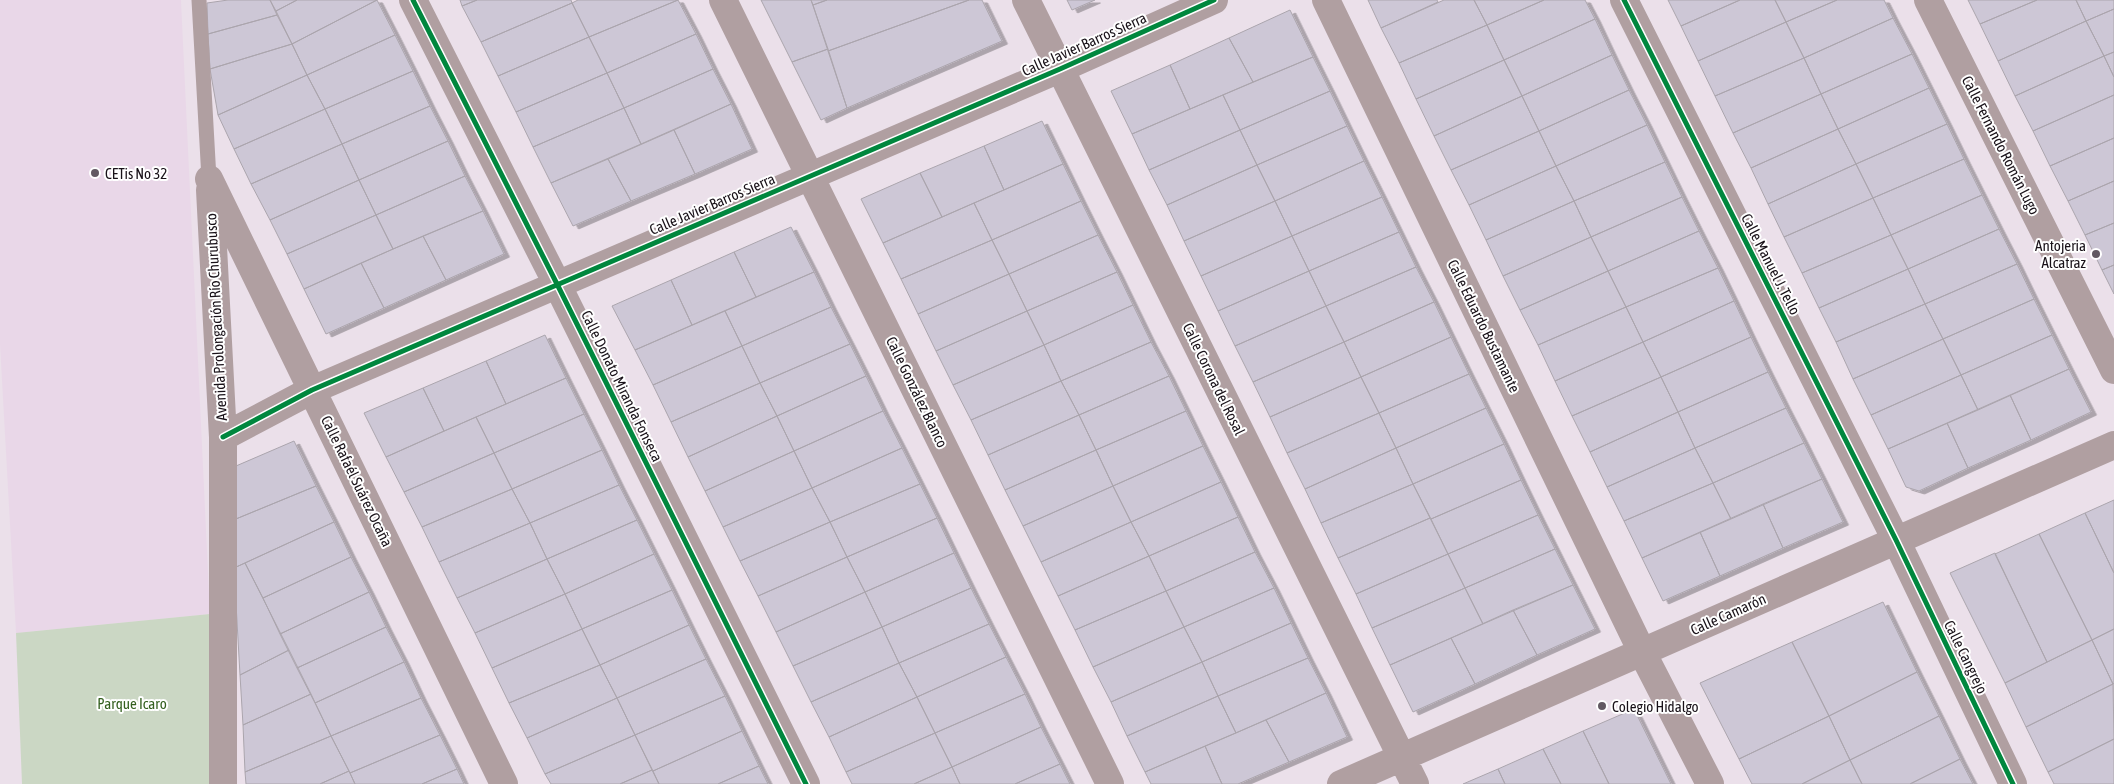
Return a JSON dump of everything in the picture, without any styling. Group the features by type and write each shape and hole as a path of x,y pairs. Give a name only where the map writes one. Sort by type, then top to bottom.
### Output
{"street":[{"name":"Calle Donato Miranda Fonseca","path":"413,0 558,284 806,784"},
{"name":"Calle González Blanco","path":"723,0 1110,784"},
{"name":"Calle Corona del Rosal","path":"1026,0 1415,784"},
{"name":"Calle Javier Barros Sierra","path":"223,437 312,390 1060,69 1214,0"},
{"name":"Calle Eduardo Bustamante","path":"1326,0 1642,652 1710,784"},
{"name":"Calle Manuel J. Tello","path":"1624,0 1896,540"},
{"name":"Calle Fernando Román Lugo","path":"1928,0 2114,370"},
{"name":"Calle Rafaél Suárez Ocaña","path":"209,179 504,784"},
{"name":"Avenida Prolongación Río Churubusco","path":"209,179 223,437 223,784"},
{"name":"Calle Camarón","path":"1341,784 2114,444"},
{"name":"Calle Cangrejo","path":"1896,540 2014,784"}],"lane":[{"name":"Avenida Prolongación Río Churubusco","path":"199,0 209,179"}],"shaded area":[{"name":"CETis No 32","path":"0,0 181,0 210,614 16,633 0,345"}],"green space":[{"name":"Parque Icaro","path":"210,614 215,784 22,784 16,633"}],"building":[{"path":"228,0 270,0 277,15 208,34 207,3"},
{"path":"270,0 297,0 276,11"},
{"path":"297,0 377,0 292,44 276,11"},
{"path":"377,0 395,35 307,75 292,44"},
{"path":"460,0 477,0 462,6"},
{"path":"477,0 571,0 572,3 481,42 462,6"},
{"path":"578,0 678,0 589,37 572,3"},
{"path":"678,0 696,34 607,73 589,37"},
{"path":"761,0 811,0 828,49 792,62"},
{"path":"811,0 827,0 813,5"},
{"path":"827,0 969,0 828,51 813,5"},
{"path":"969,0 982,0 1002,41 847,108 828,51"},
{"path":"1067,0 1095,0 1072,10"},
{"path":"1368,0 1437,0 1438,2 1381,28"},
{"path":"1444,0 1474,0 1487,25 1399,63 1381,28"},
{"path":"1474,0 1544,0 1487,25"},
{"path":"1544,0 1585,0 1595,19 1504,60 1487,25"},
{"path":"1668,0 1740,0 1681,26"},
{"path":"1740,0 1775,0 1786,22 1698,61 1681,26"},
{"path":"1775,0 1837,0 1786,22"},
{"path":"1837,0 1884,0 1893,18 1804,58 1786,22"},
{"path":"1968,0 2037,0 1980,24"},
{"path":"2037,0 2076,0 2086,21 1998,61 1980,24"},
{"path":"2076,0 2114,0 2114,9 2086,21"},
{"path":"572,3 589,37 498,76 481,42"},
{"path":"2114,9 2114,52 2104,56 2086,21"},
{"path":"1290,10 1313,57 1253,82 1229,38"},
{"path":"277,15 292,44 210,69 208,34"},
{"path":"1893,18 1912,54 1821,94 1804,58"},
{"path":"1595,19 1612,55 1522,96 1504,60"},
{"path":"2086,21 2104,56 2015,96 1998,61"},
{"path":"1786,22 1804,58 1715,96 1698,61"},
{"path":"1487,25 1504,60 1416,99 1399,63"},
{"path":"696,34 713,69 624,108 607,73"},
{"path":"395,35 413,71 325,109 307,75"},
{"path":"589,37 607,73 516,112 498,76"},
{"path":"1229,38 1253,82 1190,109 1170,65"},
{"path":"292,44 307,75 218,115 210,69"},
{"path":"828,49 847,108 821,120 792,62"},
{"path":"2114,52 2114,77 2104,56"},
{"path":"1912,54 1929,88 1838,129 1821,94"},
{"path":"1612,55 1629,90 1539,131 1522,96"},
{"path":"2104,56 2114,77 2114,95 2033,131 2015,96"},
{"path":"1313,57 1330,91 1240,130 1223,95"},
{"path":"1804,58 1821,94 1733,133 1715,96"},
{"path":"1504,60 1522,96 1434,136 1416,99"},
{"path":"1170,65 1190,109 1132,134 1111,91"},
{"path":"713,69 731,104 641,144 624,108"},
{"path":"413,71 430,106 342,144 325,109"},
{"path":"607,73 624,108 533,147 516,112"},
{"path":"307,75 325,109 234,149 218,115"},
{"path":"1929,88 1947,124 1856,164 1838,129"},
{"path":"1629,90 1647,125 1556,166 1539,131"},
{"path":"1330,91 1347,126 1257,165 1240,130"},
{"path":"1821,94 1838,129 1751,168 1733,133"},
{"path":"1223,95 1240,130 1149,170 1132,134"},
{"path":"2114,95 2114,138 2050,166 2033,131"},
{"path":"1522,96 1539,131 1451,170 1434,136"},
{"path":"731,104 752,149 695,174 674,130"},
{"path":"430,106 448,141 359,180 342,144"},
{"path":"624,108 641,144 551,183 533,147"},
{"path":"325,109 342,144 251,184 234,149"},
{"path":"1042,121 1063,164 1004,190 984,146"},
{"path":"1947,124 1964,159 1873,198 1856,164"},
{"path":"1647,125 1665,162 1574,201 1556,166"},
{"path":"1347,126 1364,161 1275,201 1257,165"},
{"path":"1838,129 1856,164 1768,204 1751,168"},
{"path":"674,130 695,174 631,201 608,159"},
{"path":"1240,130 1257,165 1167,205 1149,170"},
{"path":"1539,131 1556,166 1469,205 1451,170"},
{"path":"2114,138 2114,181 2068,201 2050,166"},
{"path":"448,141 465,176 376,215 359,180"},
{"path":"342,144 359,180 270,220 251,184"},
{"path":"984,146 1004,190 942,217 920,173"},
{"path":"608,159 631,201 573,226 551,183"},
{"path":"1964,159 1982,195 1891,235 1873,198"},
{"path":"1364,161 1382,197 1292,236 1275,201"},
{"path":"1665,162 1682,197 1591,237 1574,201"},
{"path":"1063,164 1081,201 992,240 974,203"},
{"path":"1856,164 1873,198 1784,237 1768,204"},
{"path":"1257,165 1275,201 1184,241 1167,205"},
{"path":"1556,166 1574,201 1486,240 1469,205"},
{"path":"920,173 942,217 883,243 861,199"},
{"path":"465,176 483,211 393,249 376,215"},
{"path":"359,180 376,215 287,254 270,220"},
{"path":"2114,181 2114,223 2085,235 2068,201"},
{"path":"1982,195 1999,229 1908,269 1891,235"},
{"path":"1382,197 1399,232 1309,271 1292,236"},
{"path":"1682,197 1699,231 1608,271 1591,237"},
{"path":"1873,198 1891,235 1802,273 1784,237"},
{"path":"1081,201 1098,235 1009,274 992,240"},
{"path":"1275,201 1292,236 1201,276 1184,241"},
{"path":"1574,201 1591,237 1503,276 1486,240"},
{"path":"974,203 992,240 901,279 883,243"},
{"path":"483,211 504,254 446,280 423,236"},
{"path":"376,215 393,249 304,289 287,254"},
{"path":"2114,223 2114,265 2102,270 2085,235"},
{"path":"791,227 814,272 756,297 734,252"},
{"path":"1999,229 2017,264 1925,304 1908,269"},
{"path":"1699,231 1718,268 1626,307 1608,271"},
{"path":"1399,232 1416,267 1326,306 1309,271"},
{"path":"1098,235 1117,272 1027,311 1009,274"},
{"path":"1891,235 1908,269 1819,308 1802,273"},
{"path":"423,236 446,280 384,308 361,263"},
{"path":"1292,236 1309,271 1218,311 1201,276"},
{"path":"1591,237 1608,271 1520,310 1503,276"},
{"path":"992,240 1009,274 918,314 901,279"},
{"path":"734,252 756,297 692,325 671,280"},
{"path":"361,263 384,308 326,334 304,289"},
{"path":"2017,264 2034,299 1943,339 1925,304"},
{"path":"2114,265 2114,294 2102,270"},
{"path":"1416,267 1434,302 1344,342 1326,306"},
{"path":"1718,268 1734,301 1643,342 1626,307"},
{"path":"1908,269 1925,304 1836,342 1819,308"},
{"path":"1309,271 1326,306 1235,346 1218,311"},
{"path":"1608,271 1626,307 1538,345 1520,310"},
{"path":"814,272 831,307 742,346 725,311"},
{"path":"1117,272 1133,305 1044,345 1027,311"},
{"path":"1009,274 1027,311 936,351 918,314"},
{"path":"671,280 692,325 635,350 612,306"},
{"path":"2034,299 2052,335 1961,375 1943,339"},
{"path":"1734,301 1751,337 1661,377 1643,342"},
{"path":"1434,302 1451,337 1361,377 1344,342"},
{"path":"1925,304 1943,339 1853,379 1836,342"},
{"path":"1133,305 1151,342 1061,381 1044,345"},
{"path":"1326,306 1344,342 1253,382 1235,346"},
{"path":"831,307 850,344 760,383 742,346"},
{"path":"1626,307 1643,342 1555,381 1538,345"},
{"path":"725,311 742,346 653,385 635,350"},
{"path":"1027,311 1044,345 953,385 936,351"},
{"path":"545,335 566,378 506,404 486,361"},
{"path":"2052,335 2069,369 1978,410 1961,375"},
{"path":"1451,337 1469,374 1379,413 1361,377"},
{"path":"1751,337 1768,372 1678,412 1661,377"},
{"path":"1943,339 1961,375 1871,415 1853,379"},
{"path":"1151,342 1169,376 1079,415 1061,381"},
{"path":"1344,342 1361,377 1270,417 1253,382"},
{"path":"1643,342 1661,377 1572,416 1555,381"},
{"path":"850,344 866,376 777,416 760,383"},
{"path":"1044,345 1061,381 971,420 953,385"},
{"path":"742,346 760,383 671,422 653,385"},
{"path":"486,361 506,404 444,431 423,388"},
{"path":"2069,369 2091,412 2031,440 2010,395"},
{"path":"1768,372 1786,408 1695,448 1678,412"},
{"path":"1469,374 1486,408 1396,448 1379,413"},
{"path":"1961,375 1978,410 1888,449 1871,415"},
{"path":"866,376 883,411 794,451 777,416"},
{"path":"1169,376 1186,411 1096,450 1079,415"},
{"path":"1361,377 1379,413 1287,453 1270,417"},
{"path":"1661,377 1678,412 1590,452 1572,416"},
{"path":"566,378 584,414 494,453 476,417"},
{"path":"1061,381 1079,415 988,455 971,420"},
{"path":"760,383 777,416 688,457 671,422"},
{"path":"423,388 444,431 386,457 364,413"},
{"path":"2010,395 2031,440 1968,468 1947,423"},
{"path":"1486,408 1504,444 1413,484 1396,448"},
{"path":"1786,408 1804,443 1713,483 1695,448"},
{"path":"883,411 902,448 812,488 794,451"},
{"path":"1186,411 1203,446 1113,486 1096,450"},
{"path":"1678,412 1695,448 1607,487 1590,452"},
{"path":"1379,413 1396,448 1305,489 1287,453"},
{"path":"584,414 602,450 512,489 494,453"},
{"path":"1079,415 1096,450 1005,490 988,455"},
{"path":"777,416 794,451 705,491 688,457"},
{"path":"476,417 494,453 404,492 386,457"},
{"path":"1947,423 1968,468 1919,491 1906,487 1888,449"},
{"path":"294,441 316,486 231,521 229,469"},
{"path":"1804,443 1822,479 1731,519 1713,483"},
{"path":"1504,444 1521,480 1431,519 1413,484"},
{"path":"1203,446 1221,482 1131,522 1113,486"},
{"path":"902,448 920,484 830,522 812,488"},
{"path":"1396,448 1413,484 1321,523 1305,489"},
{"path":"1695,448 1713,483 1624,521 1607,487"},
{"path":"602,450 619,485 530,523 512,489"},
{"path":"1096,450 1113,486 1023,526 1005,490"},
{"path":"794,451 812,488 723,527 705,491"},
{"path":"494,453 512,489 422,527 404,492"},
{"path":"1822,479 1843,522 1783,548 1763,504"},
{"path":"1521,480 1538,515 1448,554 1431,519"},
{"path":"1221,482 1238,517 1149,556 1131,522"},
{"path":"1713,483 1731,519 1642,558 1624,521"},
{"path":"920,484 937,518 847,557 830,522"},
{"path":"1413,484 1430,518 1338,558 1321,523"},
{"path":"619,485 637,520 547,559 530,523"},
{"path":"316,486 334,522 234,568 231,521"},
{"path":"1113,486 1131,522 1041,562 1023,526"},
{"path":"812,488 830,522 740,561 723,527"},
{"path":"512,489 530,523 439,562 422,527"},
{"path":"2114,500 2114,573 2085,513"},
{"path":"1763,504 1783,548 1720,576 1700,532"},
{"path":"2085,513 2114,573 2114,629 2092,640 2039,534"},
{"path":"1538,515 1555,549 1465,588 1448,554"},
{"path":"1238,517 1255,552 1166,591 1149,556"},
{"path":"937,518 954,553 865,592 847,557"},
{"path":"1430,518 1448,554 1356,594 1338,558"},
{"path":"637,520 654,554 565,594 547,559"},
{"path":"334,522 351,557 263,598 245,563"},
{"path":"830,522 847,557 758,596 740,561"},
{"path":"1131,522 1149,556 1058,596 1041,562"},
{"path":"530,523 547,559 457,598 439,562"},
{"path":"1700,532 1720,576 1663,601 1642,558"},
{"path":"2039,534 2092,640 2047,662 1995,554"},
{"path":"1555,549 1573,585 1483,624 1465,588"},
{"path":"1255,552 1274,588 1184,627 1166,591"},
{"path":"954,553 971,588 882,627 865,592"},
{"path":"1995,553 2047,662 2005,683 1950,573"},
{"path":"654,554 672,590 582,629 565,594"},
{"path":"1448,554 1465,588 1372,628 1356,594"},
{"path":"1149,556 1166,591 1075,630 1058,596"},
{"path":"351,557 369,592 280,634 263,598"},
{"path":"847,557 865,592 776,632 758,596"},
{"path":"547,559 565,594 475,633 457,598"},
{"path":"245,563 289,650 240,675 234,568"},
{"path":"1573,585 1595,629 1537,655 1513,610"},
{"path":"971,588 989,624 899,663 882,627"},
{"path":"1274,588 1291,623 1202,662 1184,627"},
{"path":"1465,588 1483,624 1390,665 1372,628"},
{"path":"672,590 689,625 600,665 582,629"},
{"path":"1166,591 1184,627 1093,667 1075,630"},
{"path":"369,592 386,627 297,668 280,634"},
{"path":"865,592 882,627 793,666 776,632"},
{"path":"565,594 582,629 492,668 475,633"},
{"path":"1883,602 1917,672 1829,716 1792,642"},
{"path":"1513,610 1537,655 1475,684 1451,638"},
{"path":"1291,623 1308,658 1218,696 1202,662"},
{"path":"989,624 1006,657 917,697 899,663"},
{"path":"689,625 706,659 617,698 600,665"},
{"path":"386,627 404,662 315,703 297,668"},
{"path":"882,627 899,663 811,702 793,666"},
{"path":"1184,627 1202,662 1111,702 1093,667"},
{"path":"582,629 600,665 509,703 492,668"},
{"path":"2114,629 2114,683 2113,684 2092,640"},
{"path":"1451,638 1475,684 1413,712 1390,665"},
{"path":"2092,640 2113,684 2026,727 2005,683"},
{"path":"1792,642 1829,716 1739,759 1700,683"},
{"path":"289,650 311,694 243,725 240,675"},
{"path":"1006,657 1025,694 935,733 917,697"},
{"path":"1308,658 1326,693 1236,733 1218,696"},
{"path":"706,659 725,696 635,735 617,698"},
{"path":"404,662 421,698 331,736 315,703"},
{"path":"1202,662 1218,696 1127,736 1111,702"},
{"path":"899,663 917,697 829,737 811,702"},
{"path":"600,665 617,698 527,738 509,703"},
{"path":"1917,672 1939,716 1850,760 1829,716"},
{"path":"2113,684 2114,739 2048,772 2026,727"},
{"path":"1326,693 1347,737 1289,762 1266,720"},
{"path":"311,694 331,736 245,772 243,725"},
{"path":"1025,694 1041,727 952,767 935,733"},
{"path":"725,696 742,731 653,771 635,735"},
{"path":"1218,696 1236,733 1145,772 1127,736"},
{"path":"917,697 935,733 846,772 829,737"},
{"path":"421,698 440,735 350,773 331,736"},
{"path":"617,698 635,735 545,774 527,738"},
{"path":"1634,709 1671,784 1609,784 1583,731"},
{"path":"1829,716 1850,760 1802,784 1752,784 1739,759"},
{"path":"1939,716 1960,759 1910,784 1862,784 1850,760"},
{"path":"1266,720 1289,762 1238,784 1222,784 1205,746"},
{"path":"1041,727 1060,764 1015,784 960,784 952,767"},
{"path":"742,731 759,766 718,784 659,784 653,771"},
{"path":"1583,731 1609,784 1561,784 1543,749"},
{"path":"935,733 952,767 914,784 852,784 846,772"},
{"path":"440,735 457,769 422,784 355,784 350,773"},
{"path":"635,735 652,770 620,784 551,784 545,774"},
{"path":"331,736 349,771 320,784 246,784 245,772"},
{"path":"2114,739 2114,784 2054,784 2048,772"},
{"path":"1205,746 1222,784 1151,784 1145,772"},
{"path":"1543,749 1561,784 1505,784 1498,769"},
{"path":"1960,759 1973,784 1910,784"},
{"path":"1850,760 1862,784 1802,784"},
{"path":"1060,764 1070,784 1015,784"},
{"path":"759,766 768,784 718,784"},
{"path":"952,767 960,784 914,784"},
{"path":"457,769 464,784 422,784"},
{"path":"1498,769 1505,784 1463,784"},
{"path":"652,770 659,784 620,784"},
{"path":"349,771 355,784 320,784"}],"cycle path":[{"path":"413,0 806,784"},
{"path":"223,437 312,390 1060,69 1214,0"},
{"path":"1624,0 1896,540 2013,784"}],"place":[{"name":"CETis No 32","path":"95,173"},
{"name":"Antojeria Alcatraz","path":"2096,254"},
{"name":"Colegio Hidalgo","path":"1602,706"}]}
